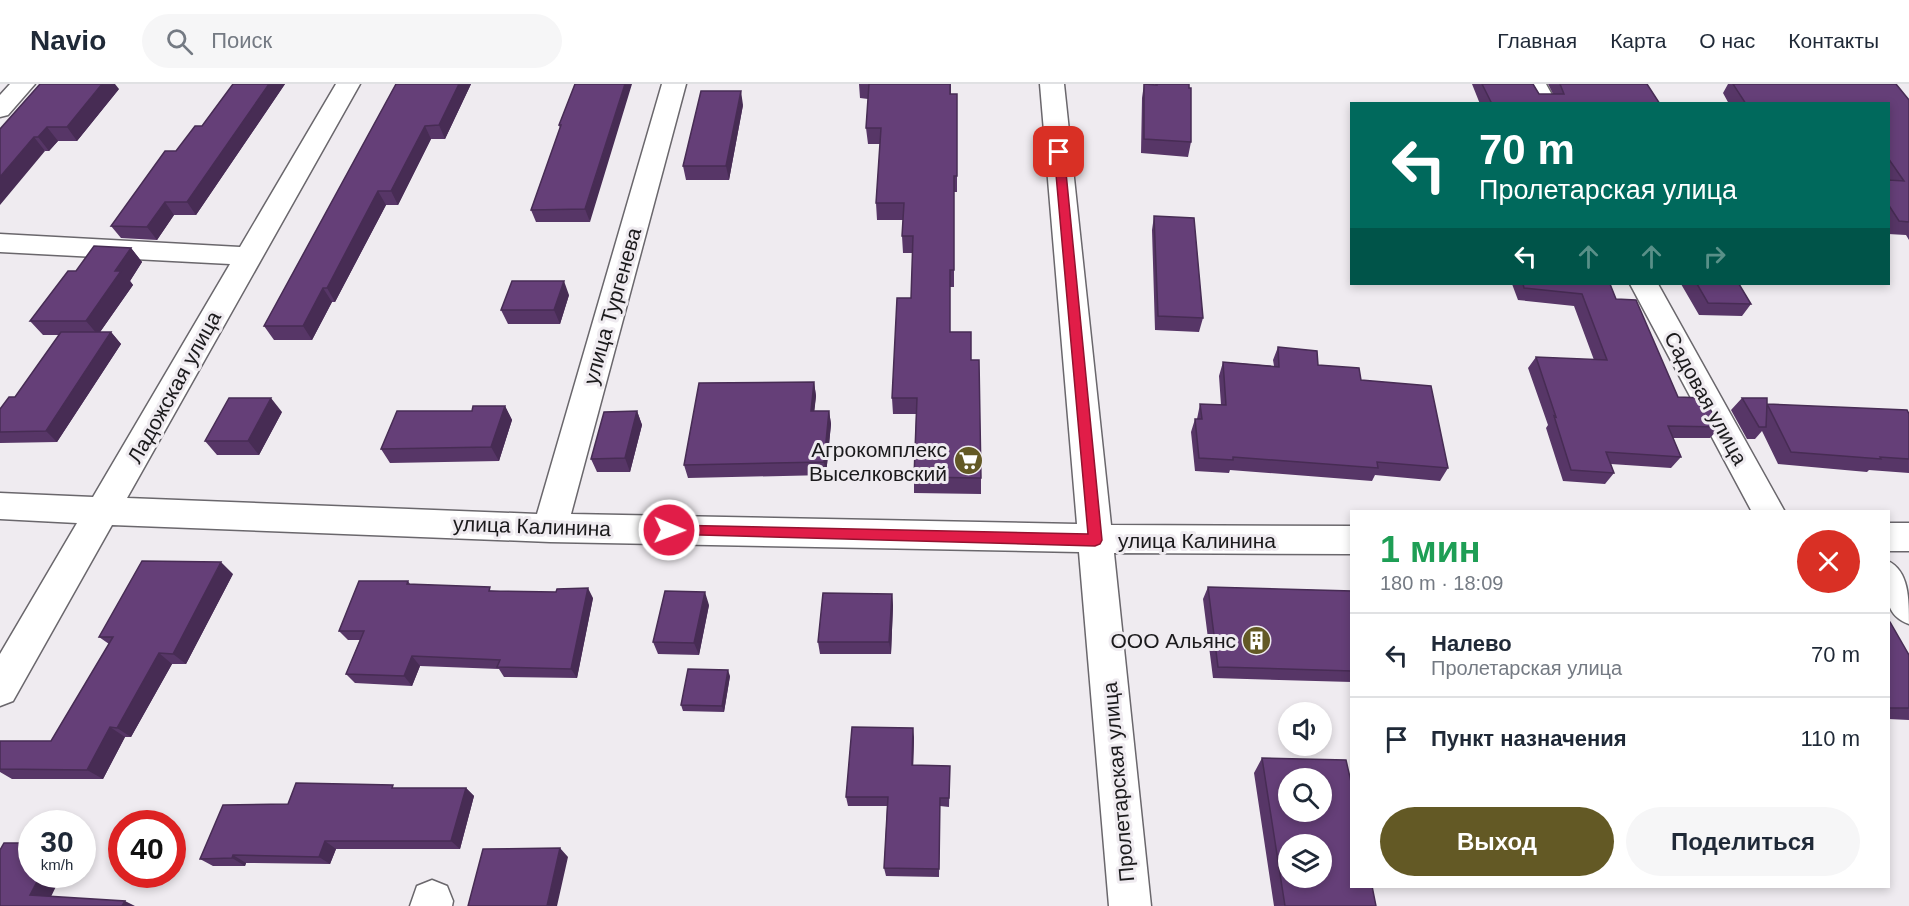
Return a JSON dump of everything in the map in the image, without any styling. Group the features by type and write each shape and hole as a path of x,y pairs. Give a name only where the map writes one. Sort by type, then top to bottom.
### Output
{"street":[{"path":"0,110 23,84"},
{"name":"Ладожская улица","path":"0,689 348,84"},
{"name":"улица Тургенева","path":"550,528 674,84"},
{"name":"Пролетарская улица","path":"1052,84 1130,906"},
{"path":"1534,84 1544,102"},
{"path":"0,243 248,256"},
{"name":"Садовая улица","path":"1645,285 1768,510"},
{"name":"улица Калинина","path":"0,506 550,528 1095,540 1350,540"},
{"path":"1890,537 1909,537"},
{"path":"1890,579 1909,609"}],"building":[{"path":"40,84 102,84 67,127 47,127 38,137 34,137 0,177 0,129"},
{"path":"233,84 269,84 187,202 165,202 147,227 111,226 165,151 176,151 195,126 202,126"},
{"path":"396,84 459,84 439,125 425,126 391,191 378,191 327,288 323,288 303,326 264,326"},
{"path":"575,84 625,84 585,209 531,210 561,125 559,125"},
{"path":"869,84 950,84 950,94 957,94 957,176 954,176 954,270 950,270 950,332 971,332 971,360 979,360 981,478 914,477 917,398 892,398 897,298 911,298 913,236 902,236 904,203 876,203 881,128 866,128"},
{"path":"1144,84 1189,84 1191,88 1191,142 1144,139"},
{"path":"1482,84 1533,84 1539,94 1564,94 1560,84 1647,84 1659,102 1491,102"},
{"path":"1733,84 1896,84 1909,100 1909,222 1899,221 1890,207 1890,180 1904,181 1890,161 1890,102 1745,102"},
{"path":"701,91 741,91 726,166 683,166"},
{"path":"1154,216 1194,218 1203,318 1158,316"},
{"path":"94,246 131,248 115,271 121,271 86,321 30,321 68,271 76,271"},
{"path":"512,281 564,281 554,310 501,310"},
{"path":"1523,285 1610,285 1616,299 1636,300 1678,397 1704,398 1720,427 1668,426 1681,457 1606,452 1614,473 1571,470 1536,357 1607,360 1582,294 1524,288"},
{"path":"1698,285 1740,285 1751,304 1708,303"},
{"path":"61,332 111,332 46,431 0,432 0,409 9,397 15,397"},
{"path":"1278,347 1317,351 1318,365 1359,368 1361,380 1431,386 1448,468 1377,462 1378,468 1233,457 1233,460 1199,458 1195,419 1202,419 1200,404 1226,405 1223,362 1279,367"},
{"path":"814,382 811,411 829,411 824,462 684,465 699,383"},
{"path":"229,398 271,398 248,441 205,441"},
{"path":"1742,398 1767,398 1766,427 1759,427"},
{"path":"1767,404 1907,410 1909,414 1909,459 1791,452"},
{"path":"473,406 505,406 491,447 381,449 397,411 472,411"},
{"path":"637,411 625,458 591,459 604,412"},
{"path":"142,561 221,562 173,654 159,653 117,728 110,727 87,770 0,769 0,741 51,741 113,637 99,637"},
{"path":"359,581 408,581 407,584 490,587 489,591 556,592 557,589 588,588 571,669 497,667 500,660 412,656 404,676 346,674 364,631 339,631"},
{"path":"1208,587 1350,591 1350,671 1218,667"},
{"path":"665,591 705,592 694,643 653,642"},
{"path":"823,593 892,594 889,642 818,642"},
{"path":"1890,622 1909,655 1909,708 1890,708"},
{"path":"688,669 728,670 722,706 681,705"},
{"path":"852,727 913,728 912,765 950,766 949,798 940,798 939,869 884,868 888,797 846,797"},
{"path":"1262,758 1346,760 1350,777 1350,888 1372,888 1376,906 1285,906 1282,888 1332,888 1332,834 1278,834 1278,861"},
{"path":"296,783 393,785 392,788 466,788 451,841 325,841 319,857 233,855 232,858 200,859 223,805 288,804"},
{"path":"4,843 18,843 18,888 34,888 30,895 125,901 122,906 0,906 0,850"},
{"path":"560,848 547,906 468,906 483,849"}],"place":[{"name":"Агрокомплекс Выселковский","path":"968,461"},
{"name":"ООО Альянс","path":"1257,640"}],"route":[{"path":"669,530 1095,540 1059,152"}]}
